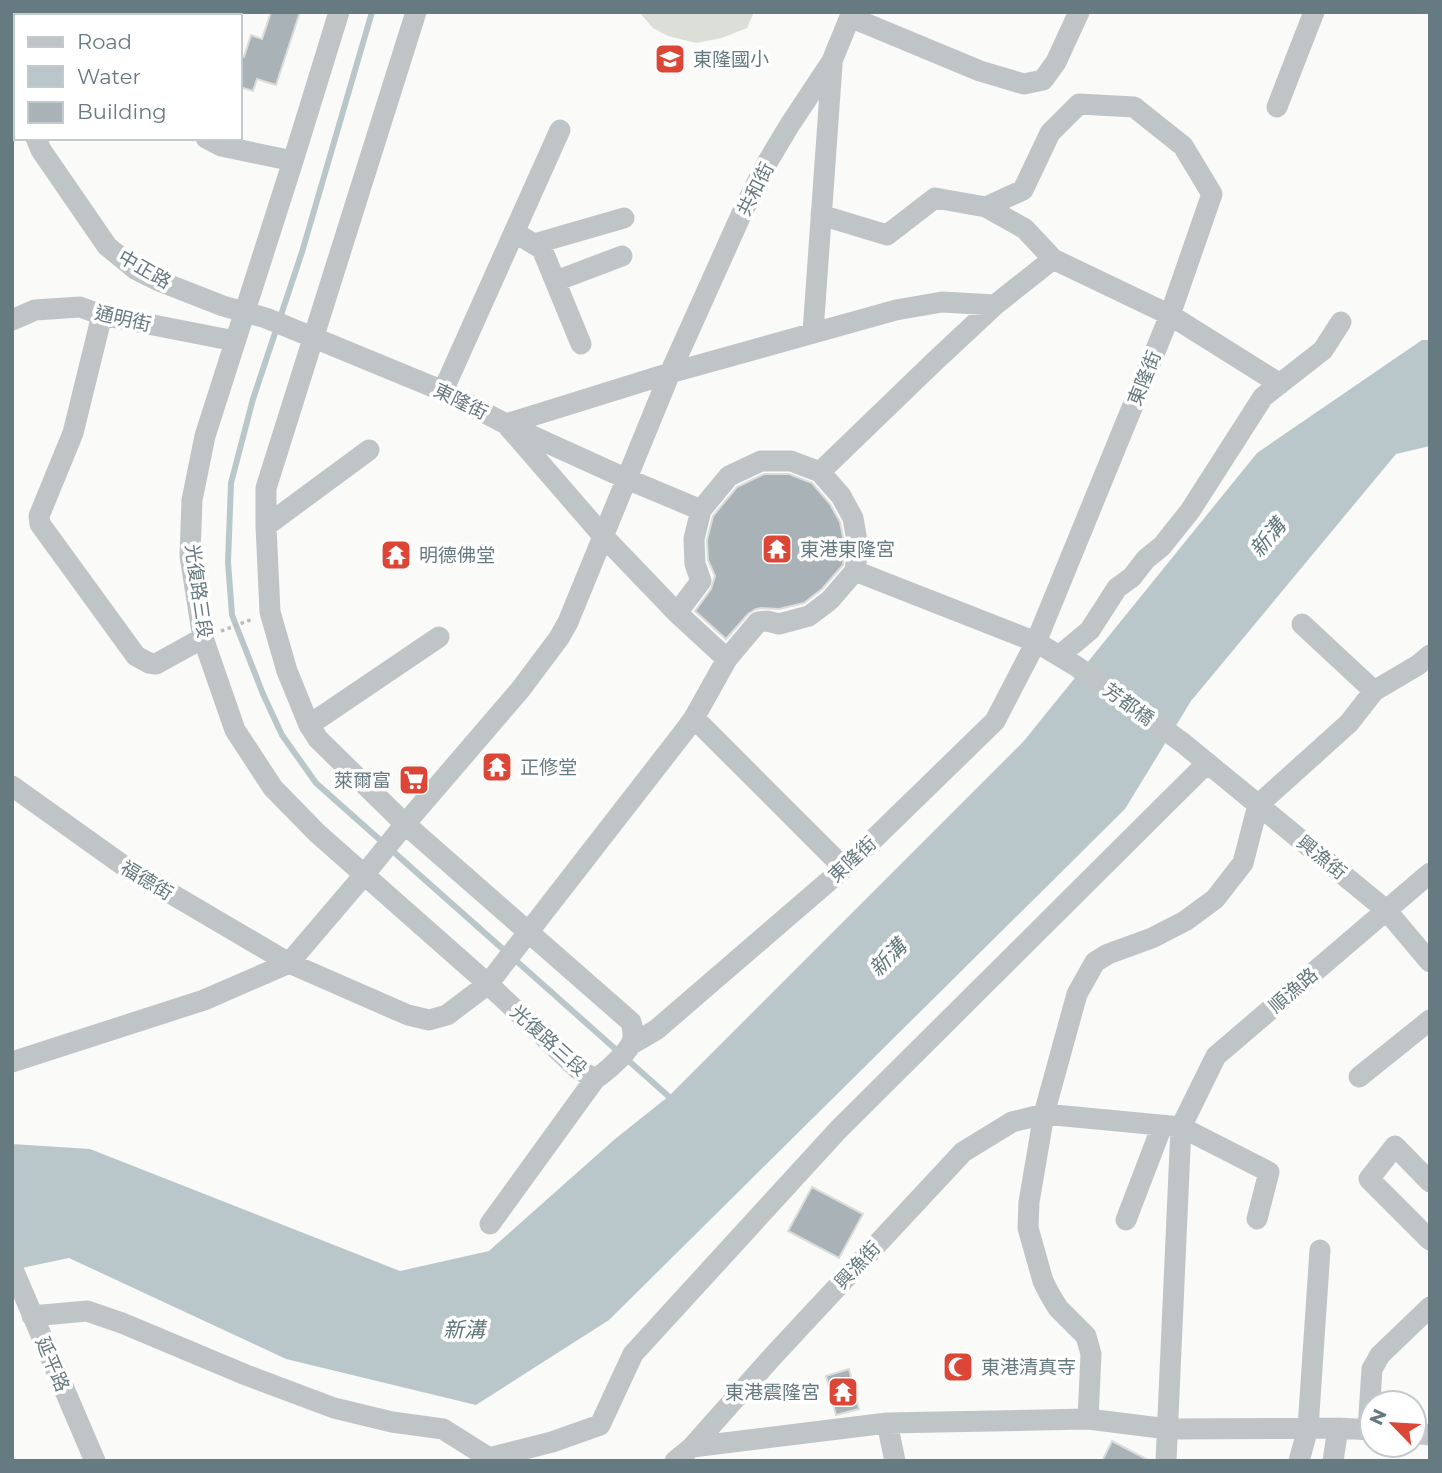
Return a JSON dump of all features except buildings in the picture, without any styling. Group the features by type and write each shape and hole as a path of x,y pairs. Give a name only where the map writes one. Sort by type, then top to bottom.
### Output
{"street":[{"name":"光復路三段","path":"339,12 205,436 192,500 190,556 203,638 235,730 273,788 317,833 370,868 578,1069 600,1076 632,1044"},
{"path":"416,12 266,488 270,612 287,671 309,725 318,739 401,829 528,931 631,1023 634,1032 632,1044"},
{"path":"851,15 980,71 1024,84 1042,80 1056,62 1079,12"},
{"path":"1277,107 1314,12"},
{"name":"共和街","path":"627,479 670,373 764,168 832,61 851,15"},
{"path":"813,332 832,61"},
{"name":"東隆街","path":"632,1044 656,1030 844,868 995,721 1037,642 1170,315 1212,194 1182,146 1134,107 1079,104 1050,133 1023,190 986,207"},
{"path":"443,391 559,130"},
{"name":"中正路","path":"37,140 107,246 120,258 159,281 223,306 293,328"},
{"path":"210,140 221,146 293,161"},
{"path":"821,215 887,235 934,198 986,207 1025,229 1053,259 1170,315 1280,384"},
{"path":"534,244 624,218"},
{"path":"514,232 542,249 582,344"},
{"path":"556,281 622,256"},
{"path":"820,472 995,305 1053,259"},
{"path":"727,659 677,613 604,537 506,424 670,373 896,310 943,302 995,305"},
{"name":"通明街","path":"12,320 35,310 80,307 102,315 235,341"},
{"path":"102,315 74,433 39,516 40,524 136,656 156,664 203,638"},
{"path":"1068,661 1117,588 1132,577 1146,559 1162,546 1191,510 1264,397 1323,350 1341,321"},
{"name":"東隆街","path":"293,328 443,391 506,424 701,510"},
{"path":"266,526 369,450"},
{"path":"488,984 694,718 727,659 758,622 779,624 809,616 830,600 855,571 858,547 853,518 841,496 820,472 791,461 761,461 729,476 701,510 694,539 695,564 701,580 677,613"},
{"path":"12,1062 204,1000 289,963 520,690 559,638 627,479"},
{"path":"855,571 1037,642"},
{"path":"1302,624 1374,691"},
{"path":"309,725 439,637"},
{"name":"芳都橋","path":"1037,642 1183,743"},
{"path":"1088,1419 1091,1354 1086,1336 1058,1308 1042,1281 1028,1228 1029,1202 1044,1114 1077,994 1095,962 1185,921 1215,899 1243,863 1258,805 1349,723 1374,691 1430,655"},
{"path":"694,718 844,868"},
{"name":"興漁街","path":"1183,743 1386,910 1430,962"},
{"path":"33,1316 87,1311 122,1323 246,1376 334,1408 392,1422 443,1429 489,1458 552,1442 600,1424 633,1354 838,1130 1207,763"},
{"name":"福德街","path":"12,786 124,866 289,963 408,1015 429,1020 447,1015 488,984"},
{"name":"順漁路","path":"1126,1220 1172,1127 1216,1056 1430,873"},
{"path":"1359,1077 1430,1020"},
{"path":"491,1224 600,1076"},
{"name":"興漁街","path":"675,1461 692,1447 963,1152 1013,1122 1044,1114 1172,1127"},
{"path":"1166,1461 1172,1127 1269,1172 1257,1219"},
{"path":"1430,1182 1395,1146 1369,1179 1430,1240"},
{"path":"1300,1461 1308,1428 1320,1250"},
{"name":"延平路","path":"12,1267 18,1296 33,1316 95,1461"},
{"path":"1371,1389 1372,1369 1380,1355 1430,1307"},
{"path":"692,1447 887,1423 1088,1419 1168,1429 1358,1429"},
{"path":"887,1423 895,1461"},
{"path":"1333,1461 1338,1428"}],"path":[{"path":"203,638 270,612"}],"shaded area":[{"path":"639,12 754,12 747,28 722,38 696,43 668,36 653,28"}],"water":[{"name":"新溝","path":"1422,340 1430,340 1430,446 1396,454 1191,701 1125,809 609,1320 476,1405 286,1359 69,1258 12,1270 12,1144 90,1149 400,1271 489,1251 615,1139 669,1096 1023,742 1257,453"}],"waterway":[{"path":"372,12 302,252 253,399 231,483 228,562 232,615 282,735 316,783 675,1102"}],"place":[{"name":"東隆國小","path":"670,59"},
{"name":"東港東隆宮","path":"777,549"},
{"name":"明德佛堂","path":"396,555"},
{"name":"正修堂","path":"497,767"},
{"name":"萊爾富","path":"414,780"},
{"name":"東港清真寺","path":"958,1367"},
{"name":"東港震隆宮","path":"843,1392"}]}
